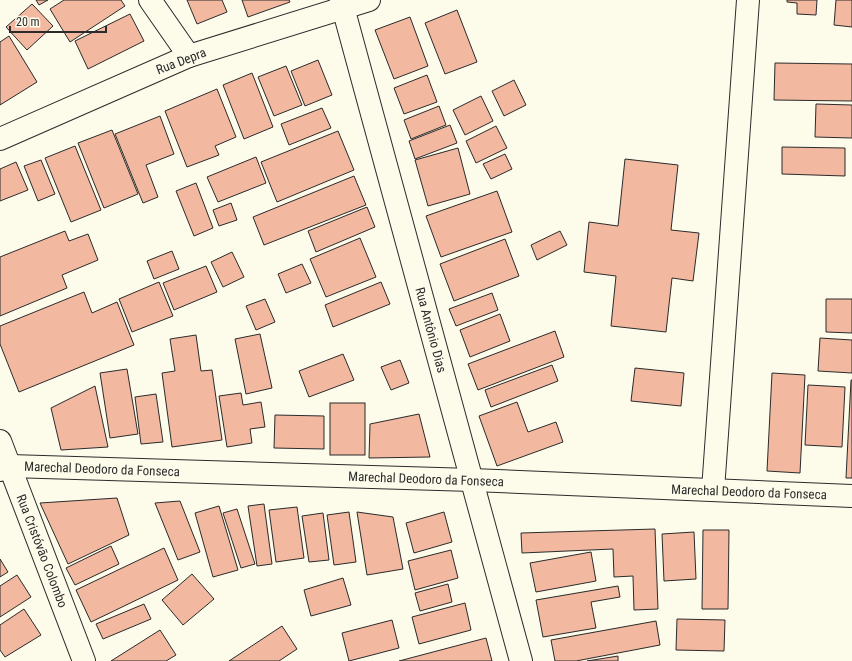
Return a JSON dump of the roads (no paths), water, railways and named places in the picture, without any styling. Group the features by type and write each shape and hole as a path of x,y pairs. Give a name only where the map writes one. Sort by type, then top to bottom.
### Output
{"street":[{"path":"150,0 189,56"},
{"name":"Rua Depra","path":"0,139 189,56 342,4 369,0"},
{"path":"713,490 748,0"},
{"name":"Rua Antônio Dias","path":"342,4 521,661"},
{"name":"Rua Cristóvão Colombo","path":"0,441 5,468 84,661"},
{"name":"Marechal Deodoro da Fonseca","path":"5,468 472,480 852,496"}]}
